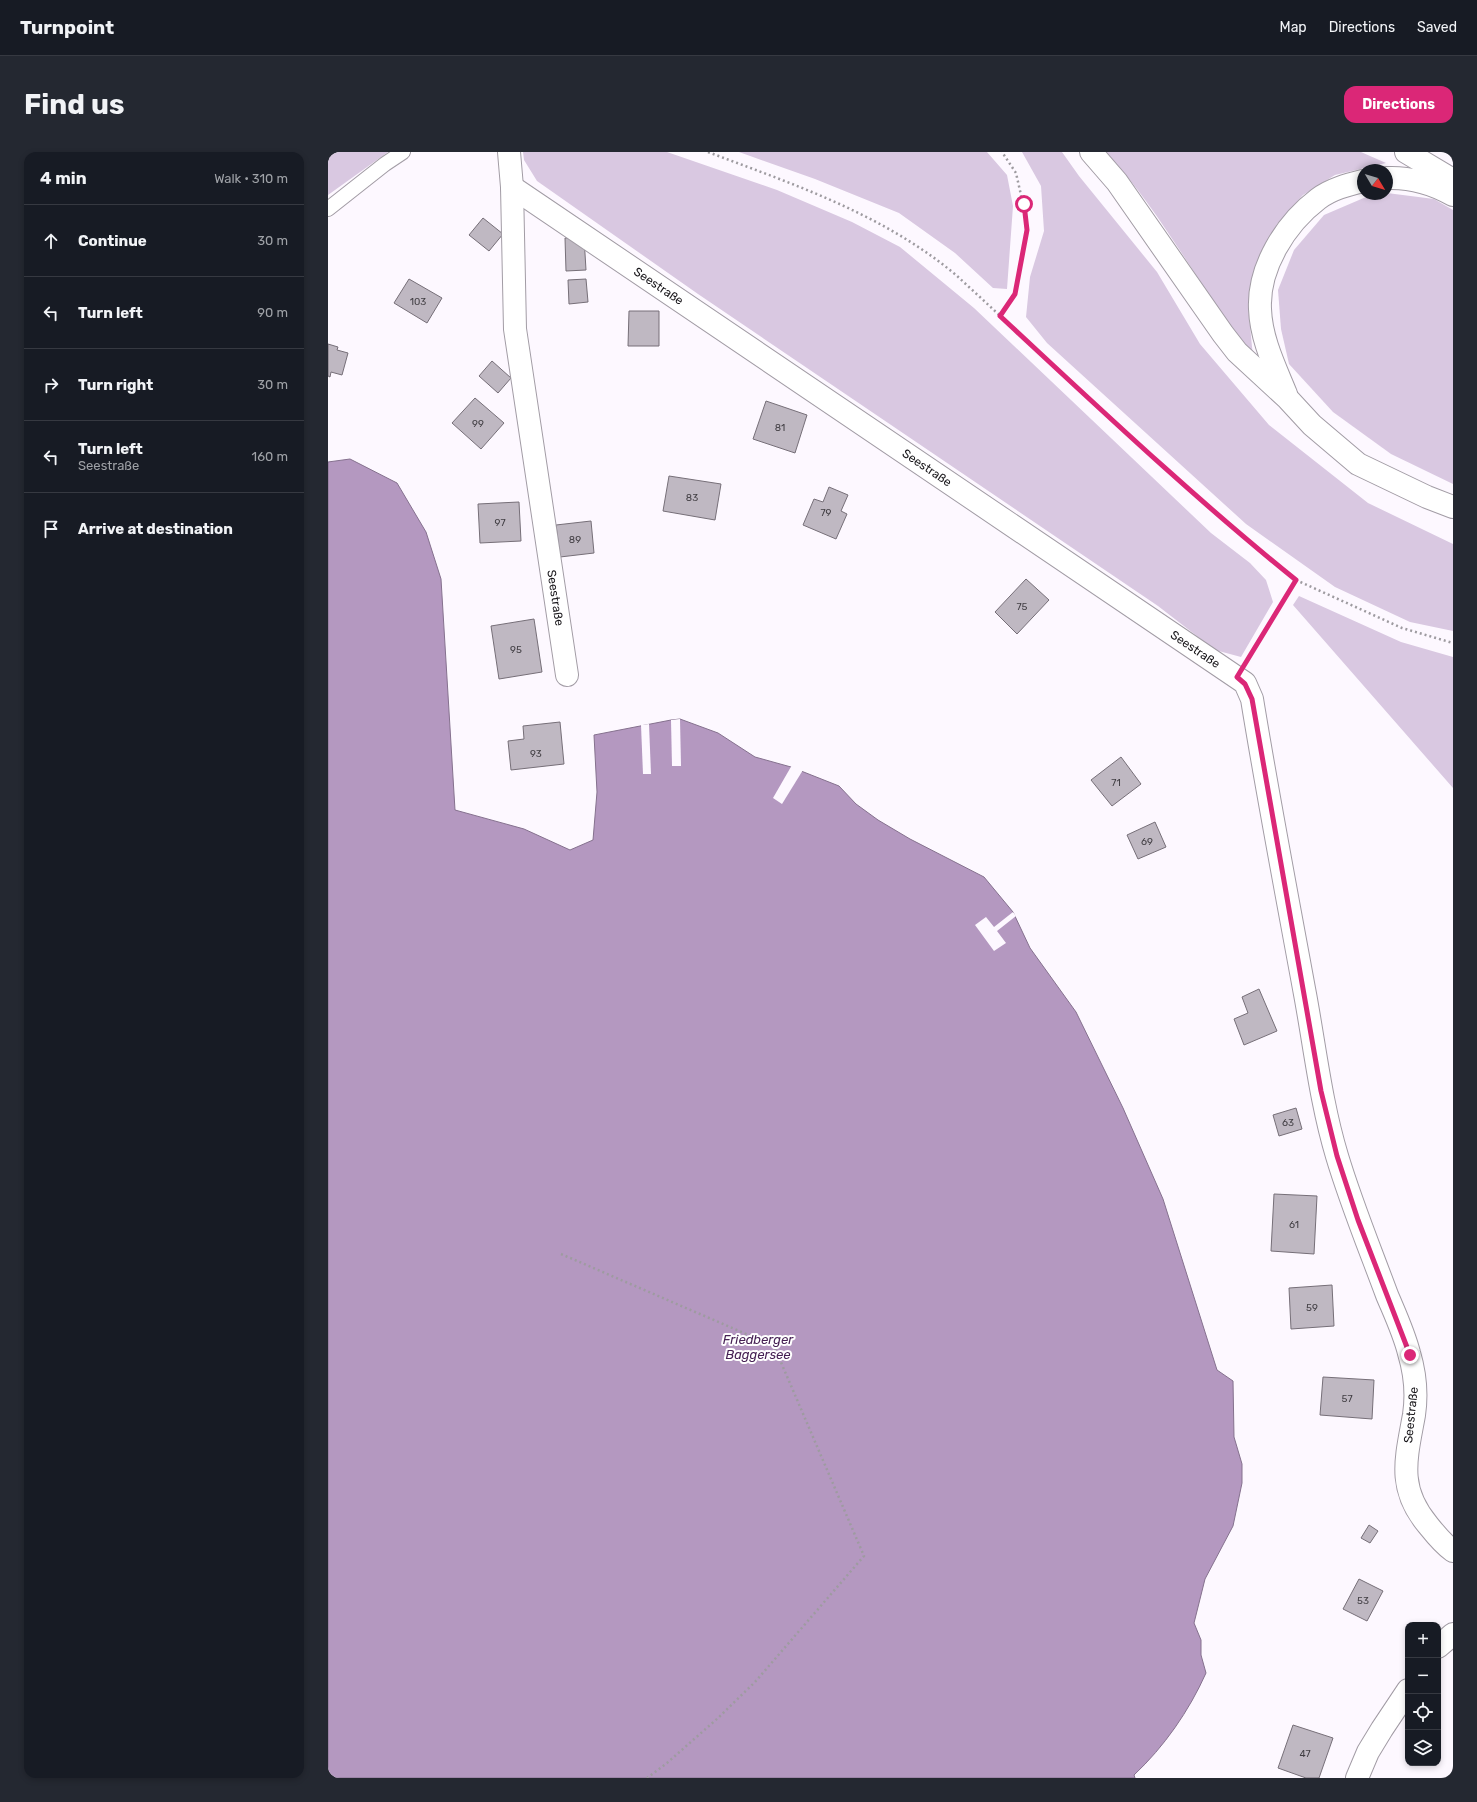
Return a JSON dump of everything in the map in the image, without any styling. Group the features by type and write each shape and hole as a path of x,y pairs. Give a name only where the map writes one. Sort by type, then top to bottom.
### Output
{"street":[{"name":"Seestraße","path":"509,152 512,187 515,329 567,675"},
{"path":"1091,152 1117,182 1237,352 1288,399 1312,425 1358,464 1427,497 1453,507"},
{"path":"1406,152 1453,180"},
{"path":"1393,178 1419,180 1438,186 1453,195"},
{"path":"1288,399 1263,335 1260,310 1261,292 1266,274 1272,256 1284,235 1299,216 1319,198 1341,186 1357,182"},
{"name":"Seestraße","path":"512,187 1237,677 1245,684 1252,699 1321,1091 1337,1156 1358,1220 1404,1336 1414,1374 1414,1415 1410,1432 1406,1478 1411,1498 1418,1513 1445,1545 1453,1551"},
{"path":"1441,1644 1453,1634"},
{"path":"1357,1778 1368,1752 1405,1694"}],"lane":[{"path":"328,209 404,152"}],"path":[{"path":"708,152 820,194 900,235 931,255 1000,316 1191,492 1296,580 1402,628 1453,643"},
{"path":"1000,316 1015,294 1027,230 1024,204 1016,174 1002,152"},
{"path":"1237,677 1296,580"},
{"path":"561,1254 774,1346 864,1556 755,1682 668,1763 647,1778"}],"shaded area":[{"path":"328,152 388,152 328,195"},
{"path":"523,152 667,152 777,190 852,222 900,247 974,308 1211,533 1250,563 1266,580 1273,602 1241,657 1215,650 1158,606 698,294 537,181 524,160"},
{"path":"739,152 987,152 1007,175 1013,206 1007,289 993,288 955,253 899,213 815,179"},
{"path":"1022,152 1062,152 1079,176 1157,272 1200,344 1269,425 1368,503 1453,544 1453,631 1410,622 1335,587 1246,524 1047,343 1026,317 1030,277 1044,231 1041,186"},
{"path":"1106,152 1361,152 1386,163 1357,164 1357,170 1335,175 1303,195 1277,224 1257,263 1248,305 1253,357 1206,290 1171,236 1120,168"},
{"path":"1393,194 1434,199 1453,210 1453,484 1391,454 1333,412 1289,364 1281,329 1278,290 1294,250 1324,215 1359,200 1393,200"},
{"path":"1299,596 1401,642 1453,657 1453,788 1293,605"}],"water":[{"name":"Friedberger Baggersee","path":"350,459 397,483 426,532 441,579 455,810 524,829 570,850 593,840 597,792 594,735 680,719 718,733 755,757 791,767 839,786 856,804 878,820 910,839 984,877 1013,912 1030,948 1076,1012 1123,1108 1163,1199 1217,1370 1233,1381 1234,1437 1242,1464 1242,1483 1233,1526 1205,1579 1194,1623 1201,1640 1201,1655 1206,1673 1184,1715 1156,1753 1134,1775 1135,1778 328,1778 328,462"}],"pier":[{"path":"680,719 681,766 672,766 671,720"},
{"path":"649,724 651,774 643,774 641,725"},
{"path":"792,765 803,770 782,804 773,798"},
{"path":"1013,912 1016,916 997,931 1006,943 994,951 975,925 986,917 994,927"}],"building":[{"path":"483,218 503,234 489,251 469,235"},
{"path":"584,237 586,270 566,271 565,238"},
{"path":"409,279 442,298 427,323 394,303"},
{"path":"586,279 588,302 569,304 568,280"},
{"path":"629,311 659,311 659,346 628,346"},
{"path":"328,344 338,347 337,350 348,353 342,375 331,372 330,377 328,376"},
{"path":"492,361 511,378 498,393 479,376"},
{"path":"475,398 504,423 481,449 452,423"},
{"path":"766,401 807,415 795,453 753,439"},
{"path":"669,476 721,484 715,520 663,511"},
{"path":"829,487 848,495 841,511 847,514 836,539 803,525 814,499 823,502"},
{"path":"519,502 521,541 480,543 478,504"},
{"path":"591,521 594,553 560,557 556,525"},
{"path":"1026,579 1049,600 1017,634 995,612"},
{"path":"534,619 542,672 499,679 491,626"},
{"path":"560,722 564,764 511,770 508,741 524,739 523,726"},
{"path":"1121,757 1141,784 1112,806 1091,780"},
{"path":"1155,822 1166,847 1138,859 1127,835"},
{"path":"1259,989 1277,1031 1244,1045 1234,1019 1248,1013 1242,997"},
{"path":"1296,1108 1302,1129 1279,1136 1273,1115"},
{"path":"1274,1194 1317,1196 1314,1254 1271,1251"},
{"path":"1332,1285 1334,1326 1291,1329 1289,1288"},
{"path":"1323,1377 1374,1380 1372,1419 1320,1415"},
{"path":"1369,1525 1378,1531 1370,1543 1361,1538"},
{"path":"1359,1579 1383,1591 1367,1621 1343,1609"},
{"path":"1293,1725 1333,1738 1319,1778 1306,1778 1278,1768"}],"route":[{"path":"1024,204 1027,230 1015,294 1000,316 1191,492 1296,580 1237,677 1245,684 1252,699 1308,1009 1321,1091 1337,1156 1358,1220 1404,1336 1410,1355"}]}
